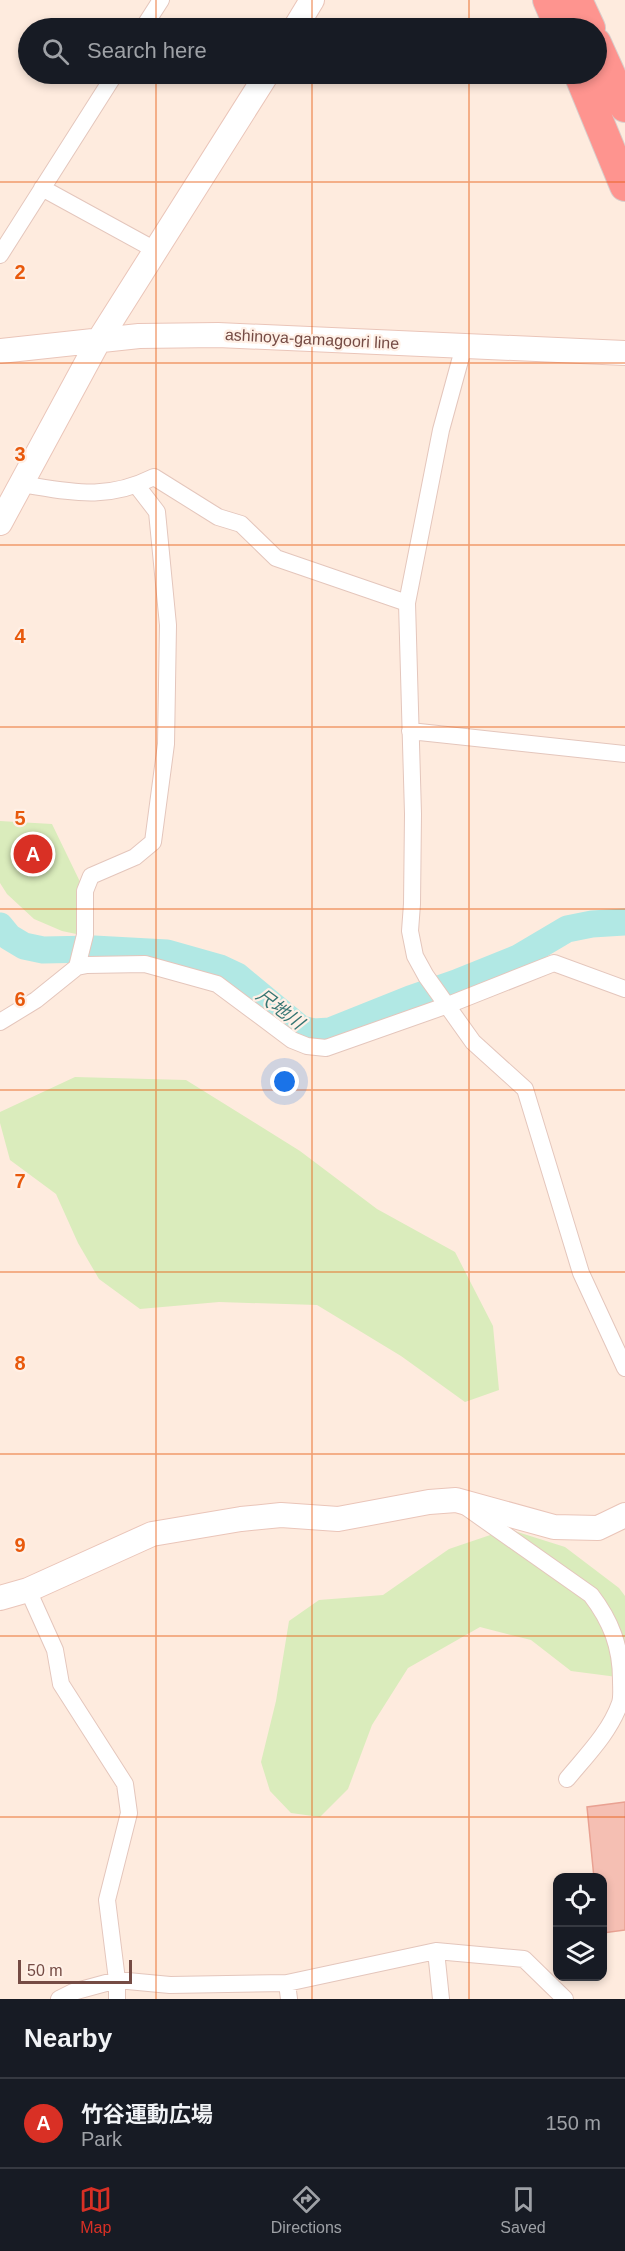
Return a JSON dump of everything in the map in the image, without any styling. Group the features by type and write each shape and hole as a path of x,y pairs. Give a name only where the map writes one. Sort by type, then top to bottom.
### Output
{"highway":[{"path":"548,0 556,18"},
{"path":"578,0 586,18"},
{"path":"607,66 625,107"},
{"path":"583,84 625,186"}],"street":[{"path":"149,18 161,0"},
{"path":"301,18 312,0"},
{"path":"0,255 109,84"},
{"path":"0,523 99,340 261,84"},
{"path":"42,188 157,251"},
{"name":"ashinoya-gamagoori line","path":"0,351 139,336 218,335 625,354"},
{"path":"464,346 441,430 407,603 413,825 410,931 415,956 473,1042 525,1089 581,1274 625,1368"},
{"path":"21,484 76,493 117,492 137,486 154,477 218,517 241,524 276,558 407,603"},
{"path":"0,1022 36,1000 77,965 85,935 85,891 91,876 135,857 153,842 166,744 168,625 157,512 137,486"},
{"path":"410,731 625,754"},
{"path":"77,965 145,964 217,984 292,1040 307,1047 326,1048 554,963 625,989"},
{"path":"456,1500 591,1595 605,1613 617,1640 621,1671 621,1702 604,1734 567,1779"},
{"path":"0,1598 27,1590 152,1534 241,1519 281,1515 338,1519 429,1502 456,1500 554,1527 598,1528 625,1515"},
{"path":"27,1590 55,1650 61,1684 124,1784 129,1813 108,1900 117,1999"},
{"path":"59,1999 73,1992 117,1980 288,1991 436,1951 524,1959 565,1999"},
{"path":"436,1951 441,1999"}],"green space":[{"path":"0,821 52,824 83,888 81,935 62,931 34,919 7,894 0,883"},
{"path":"75,1077 186,1080 300,1151 377,1209 455,1252 493,1326 499,1390 465,1402 401,1356 317,1305 219,1302 140,1309 99,1279 78,1243 56,1194 10,1160 0,1123 0,1112"},
{"path":"508,1529 565,1547 619,1588 625,1596 625,1678 571,1671 531,1640 480,1627 408,1668 372,1725 348,1789 320,1817 291,1813 270,1791 261,1762 276,1701 289,1621 319,1600 383,1595 449,1549"}],"building":[{"path":"625,1802 625,1930 607,1932 607,1873 594,1873 587,1807"}],"waterway":[{"name":"尺地川","path":"0,926 9,937 24,946 43,950 94,949 167,953 220,968 237,976 301,1029 314,1032 330,1031 518,958 567,929 592,924 625,922"}],"place":[{"name":"竹谷運動広場","path":"33,854"}]}
